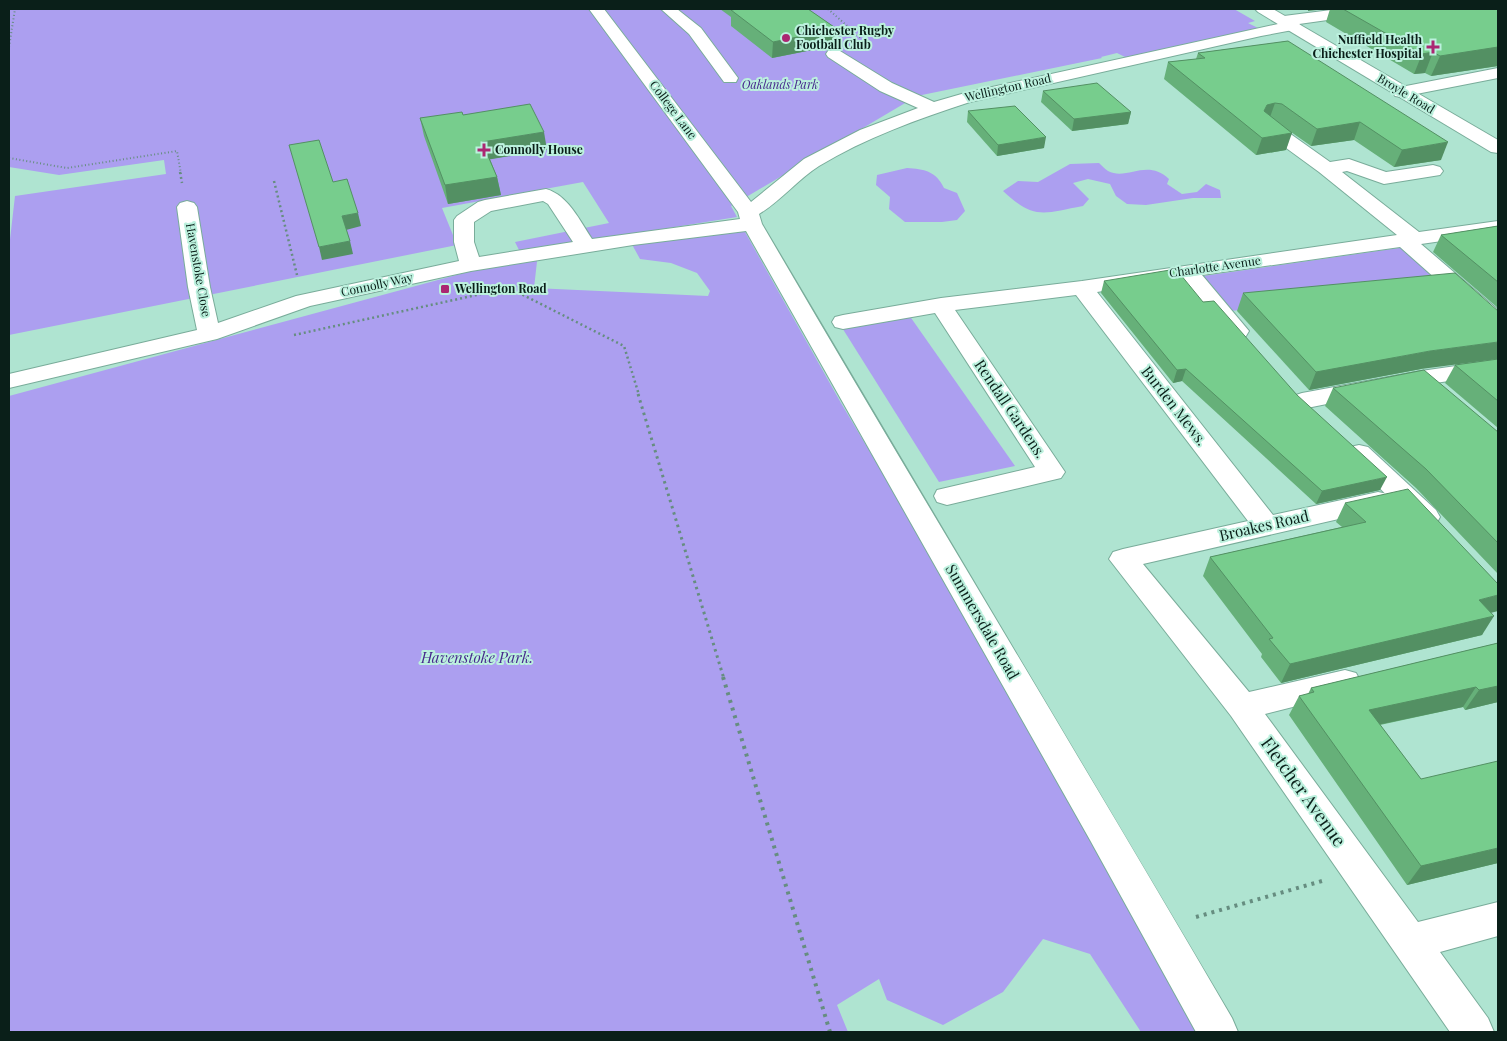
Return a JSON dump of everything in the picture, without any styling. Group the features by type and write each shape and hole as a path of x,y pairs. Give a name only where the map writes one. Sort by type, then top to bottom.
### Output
{"street":[{"name":"College Lane","path":"596,9 750,218"},
{"path":"668,9 695,31 730,78"},
{"name":"Broyle Road","path":"1263,9 1498,148"},
{"name":"Wellington Road","path":"750,218 760,206 809,164 860,138 932,108 974,96 1289,24 1356,11 1355,9"},
{"path":"834,54 886,87 932,108"},
{"path":"1402,92 1498,73"},
{"path":"1269,127 1326,168 1410,240 1498,322"},
{"path":"1326,168 1348,165 1384,178 1432,171"},
{"path":"471,265 464,242 464,220 486,206 546,195 555,200 586,247"},
{"name":"Havenstoke Close","path":"187,207 199,287 209,334"},
{"name":"Connolly Way","path":"9,381 209,334 304,301 471,265 750,218"},
{"name":"Summersdale Road","path":"750,218 852,401 1159,927 1218,1032"},
{"path":"1488,229 1498,242"},
{"name":"Charlotte Avenue","path":"843,322 941,305 1082,288 1187,271 1488,229"},
{"path":"1187,271 1252,347"},
{"name":"Burden Mews.","path":"1082,288 1266,525"},
{"name":"Rendall Gardens.","path":"941,305 1052,472 947,496"},
{"path":"1302,401 1421,378 1498,366"},
{"path":"1421,378 1442,396"},
{"path":"1284,381 1302,401 1405,495 1445,537"},
{"name":"Broakes Road","path":"1123,559 1266,525 1405,495"},
{"name":"Fletcher Avenue","path":"1123,559 1242,707 1474,1032"},
{"path":"1242,707 1375,674"},
{"path":"1411,942 1498,919"}],"path":[{"path":"9,47 15,9"},
{"path":"828,9 864,41"},
{"path":"9,158 67,168 177,152 187,207"},
{"path":"274,181 304,301"},
{"path":"523,285 519,293 624,346 830,1032"},
{"path":"1159,927 1359,871"}],"green space":[{"name":"Oaklands Park","path":"9,9 1234,9 1255,21 1248,23 1260,29 1129,59 1117,53 1102,58 917,96 731,206 737,217 520,252 515,242 609,223 583,182 442,208 457,245 9,335 9,248 15,196 166,174 164,160 59,175 9,167"},
{"path":"1099,163 1108,171 1122,174 1153,170 1169,179 1167,184 1182,194 1197,192 1206,184 1220,190 1221,198 1193,198 1146,205 1127,204 1116,196 1110,184 1088,179 1073,183 1089,199 1083,206 1059,211 1040,212 1024,207 1003,191 1018,181 1038,182 1070,164"},
{"path":"907,168 924,170 933,174 944,188 957,193 965,211 957,220 905,222 889,209 890,197 876,185 877,175"},
{"name":"Havenstoke Park.","path":"740,223 841,403 1097,846 1196,1032 1141,1032 1090,954 1043,939 1003,992 943,1025 887,1000 879,979 837,1005 848,1032 9,1032 9,396 538,253 534,288 708,296 710,291 697,273 671,263 640,259 629,239"},
{"path":"1406,247 1459,289 1230,311 1203,276"},
{"path":"909,315 1015,466 939,482 841,326"}],"building":[{"path":"808,9 837,29 773,42 731,10"},
{"path":"1343,9 1498,9 1498,47 1440,56 1433,52 1422,54"},
{"path":"1288,41 1448,142 1402,150 1360,122 1317,129 1282,104 1275,103 1267,105 1264,111 1292,133 1262,138 1168,62 1205,58 1198,53"},
{"path":"1097,83 1131,112 1074,119 1043,91"},
{"path":"530,104 544,132 482,142 497,177 445,185 420,118 462,112 463,115"},
{"path":"1015,106 1046,137 998,145 968,111"},
{"path":"319,140 333,182 347,179 358,213 342,216 350,241 319,247 289,145"},
{"path":"1498,226 1498,282 1441,235"},
{"path":"1176,269 1203,302 1214,301 1297,395 1387,477 1322,491 1186,369 1177,370 1104,281"},
{"path":"1455,273 1498,311 1498,342 1430,351 1316,372 1243,293"},
{"path":"1498,359 1498,401 1455,365"},
{"path":"1424,370 1498,432 1498,543 1426,469 1333,388"},
{"path":"1408,489 1498,584 1498,595 1479,600 1494,616 1290,664 1269,639 1273,638 1210,557 1366,522 1345,503"},
{"path":"1498,643 1498,686 1479,690 1476,687 1369,710 1421,779 1498,761 1498,848 1421,866 1299,696 1314,692 1311,688"}],"place":[{"name":"Chichester Rugby Football Club","path":"786,38"},
{"name":"Nuffield Health Chichester Hospital","path":"1433,47"},
{"name":"Connolly House","path":"484,150"},
{"name":"Wellington Road","path":"445,289"}]}
